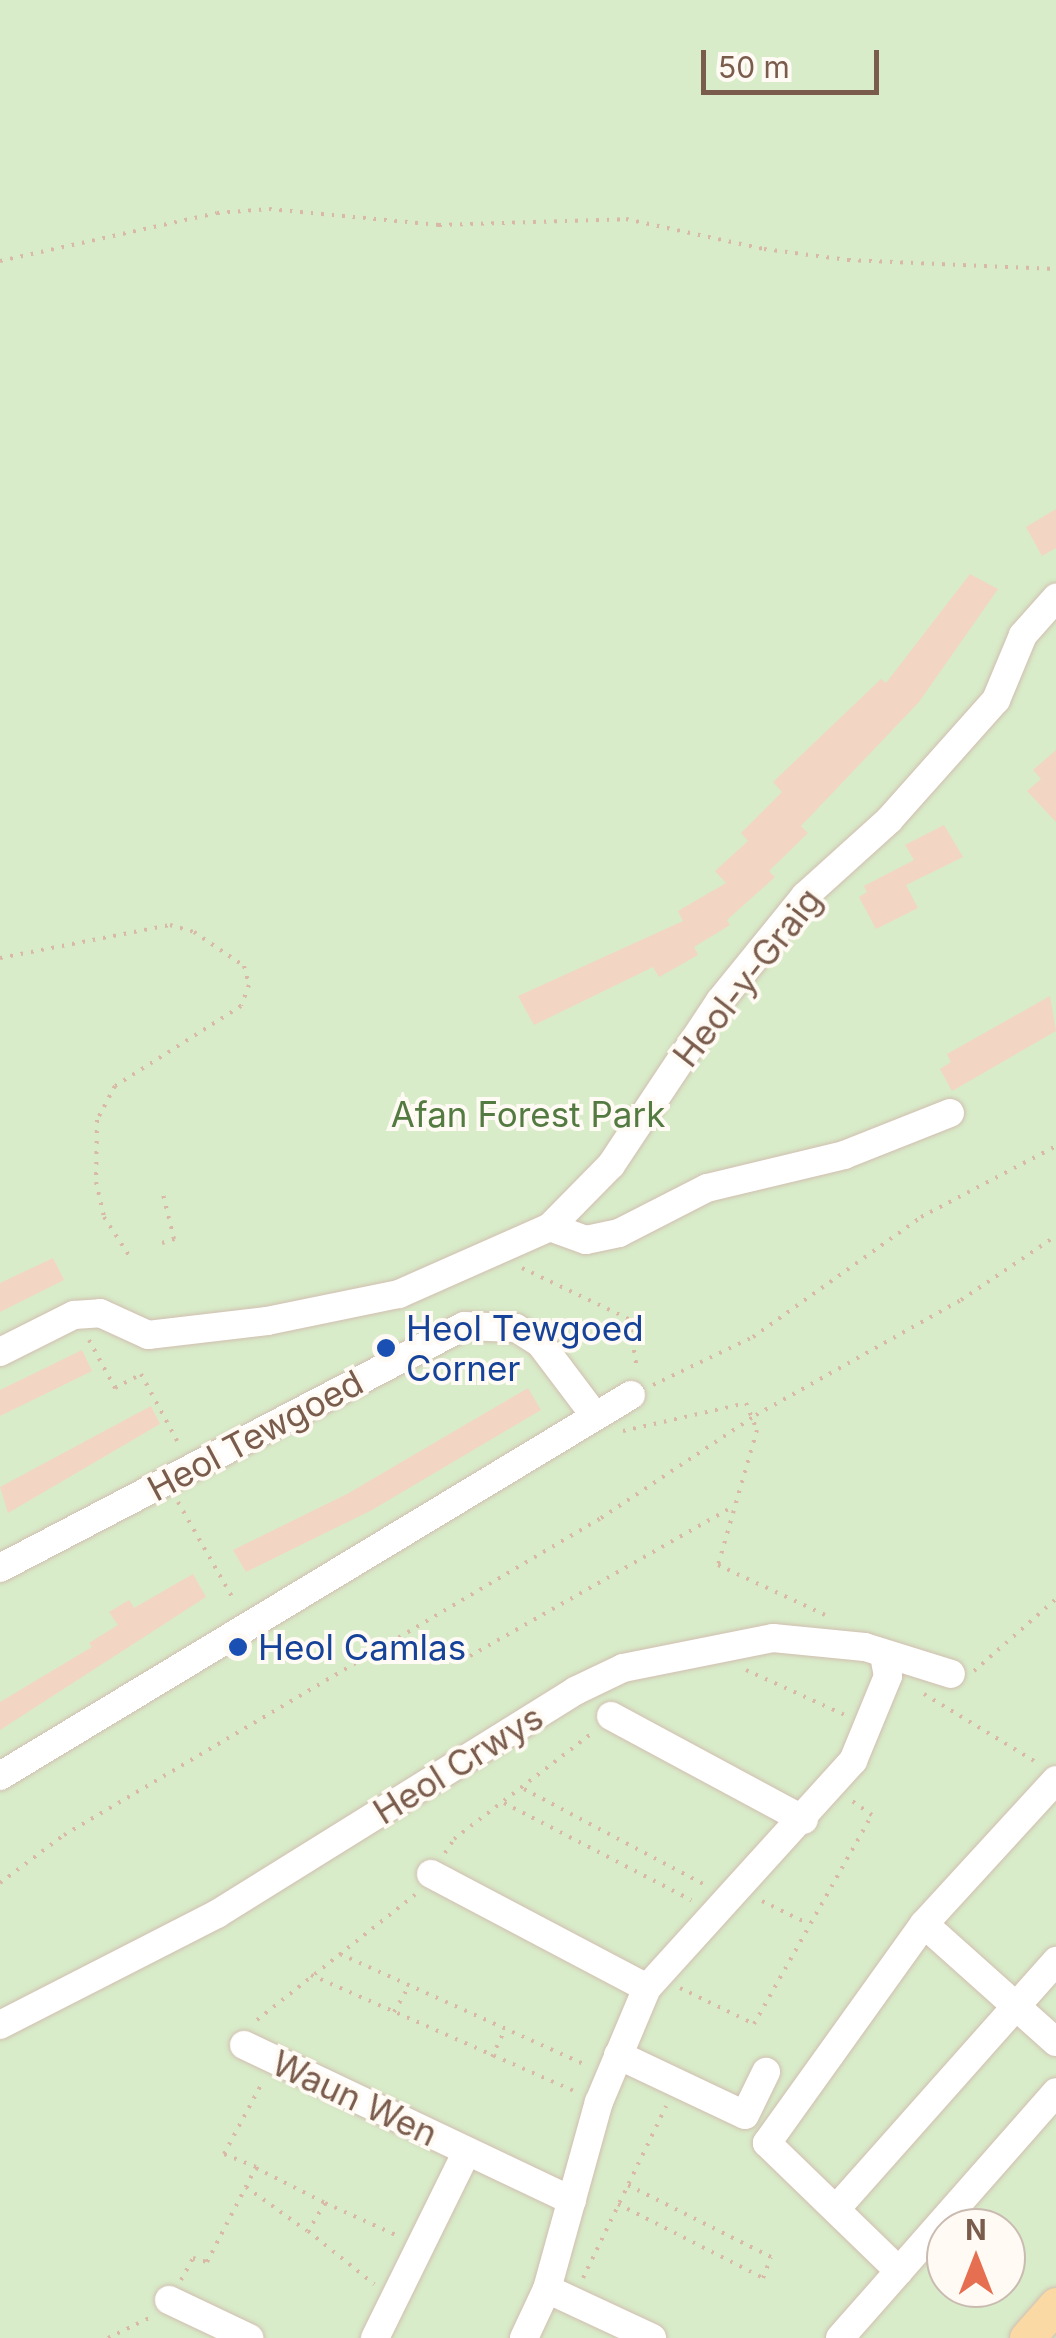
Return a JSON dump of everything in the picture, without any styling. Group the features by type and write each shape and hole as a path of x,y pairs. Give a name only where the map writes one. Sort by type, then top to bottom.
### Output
{"main road":[{"path":"1027,2338 1056,2304"}],"street":[{"name":"Heol-y-Graig","path":"87,1314 148,1335 268,1321 399,1294 508,1242 550,1227 611,1165 720,1001 805,896 889,820 996,700 1023,635 1056,598"},
{"path":"550,1227 586,1240 619,1233 707,1188 844,1155 950,1113"},
{"path":"0,1352 87,1314"},
{"name":"Heol Tewgoed","path":"0,1568 464,1326 516,1328 540,1342 585,1422"},
{"path":"0,1776 630,1396"},
{"name":"Heol Crwys","path":"0,2025 216,1914 576,1691 623,1668 773,1638 960,1675"},
{"path":"524,2338 560,2294 572,2201 599,2102 652,1982 804,1820 853,1761 870,1726 879,1659"},
{"path":"605,1721 804,1820"},
{"path":"898,2271 767,2142 924,1924 1049,1773"},
{"path":"431,1874 652,1982"},
{"path":"924,1924 1056,2042"},
{"path":"836,2209 1056,1961"},
{"name":"Waun Wen","path":"244,2045 572,2201"},
{"path":"614,2064 677,2083 744,2115 766,2072"},
{"path":"840,2338 1056,2092"},
{"name":"Waun Wen","path":"374,2338 468,2151"},
{"path":"560,2294 652,2338"},
{"path":"169,2300 249,2338"}],"path":[{"path":"0,261 217,213 269,210 439,225 626,218 831,258 1056,269"},
{"path":"0,958 170,925 194,932 244,966 249,986 241,1006 115,1086 97,1120 96,1182 104,1217 132,1260"},
{"path":"630,1396 753,1337 921,1217 1056,1146"},
{"path":"162,1190 174,1239 162,1243"},
{"path":"0,1883 64,1835 601,1518 756,1415 879,1350 1056,1236"},
{"path":"508,1242 520,1267 628,1319 638,1364 630,1396"},
{"path":"87,1314 115,1388 141,1374 191,1468"},
{"path":"585,1422 616,1433 746,1403 756,1415"},
{"path":"756,1415 718,1565 837,1620 879,1659 1049,1773"},
{"path":"166,1482 250,1628"},
{"path":"470,1656 730,1508"},
{"path":"960,1675 1056,1599"},
{"path":"738,1666 870,1726"},
{"path":"421,2246 224,2154 264,2082 232,2066 262,2010 416,1894 454,1839 524,1789 605,1721"},
{"path":"524,1789 729,1901"},
{"path":"504,1803 729,1901 809,1924"},
{"path":"652,1982 754,2024 872,1815"},
{"path":"338,1953 505,2029 614,2064"},
{"path":"310,1974 599,2102"},
{"path":"394,2012 409,1986"},
{"path":"492,2056 505,2029"},
{"path":"560,2294 618,2204 677,2083"},
{"path":"108,2338 162,2313 194,2258 208,2262 256,2168"},
{"path":"618,2204 763,2278 771,2258 628,2185"},
{"path":"246,2187 394,2300"},
{"path":"308,2232 325,2203"}],"green space":[{"name":"Afan Forest Park","path":"0,0 1056,0 1056,2338 0,2338"}],"building":[{"path":"1056,509 1056,548 1042,556 1026,527"},
{"path":"970,574 998,589 919,702 801,826 808,833 769,871 775,877 727,920 730,925 694,947 698,955 659,977 653,967 534,1025 518,996 683,921 678,911 726,883 715,871 748,841 741,833 782,792 773,782 881,679 886,683"},
{"path":"1056,750 1056,822 1027,791 1041,779 1033,770"},
{"path":"944,825 963,857 906,885 918,908 876,929 859,897 867,892 864,886 914,860 905,845"},
{"path":"1050,996 1056,1031 952,1091 940,1069 951,1062 947,1054"},
{"path":"53,1258 64,1280 0,1312 0,1283"},
{"path":"82,1350 92,1371 0,1416 0,1390"},
{"path":"528,1388 541,1410 372,1510 246,1572 233,1550 347,1494"},
{"path":"151,1406 160,1424 8,1513 0,1487"},
{"path":"193,1574 206,1597 0,1730 0,1702 92,1647 89,1643 118,1625 109,1612 129,1600 134,1608"}],"place":[{"name":"Heol Tewgoed Corner","path":"386,1348"},
{"name":"Heol Camlas","path":"238,1647"}]}
